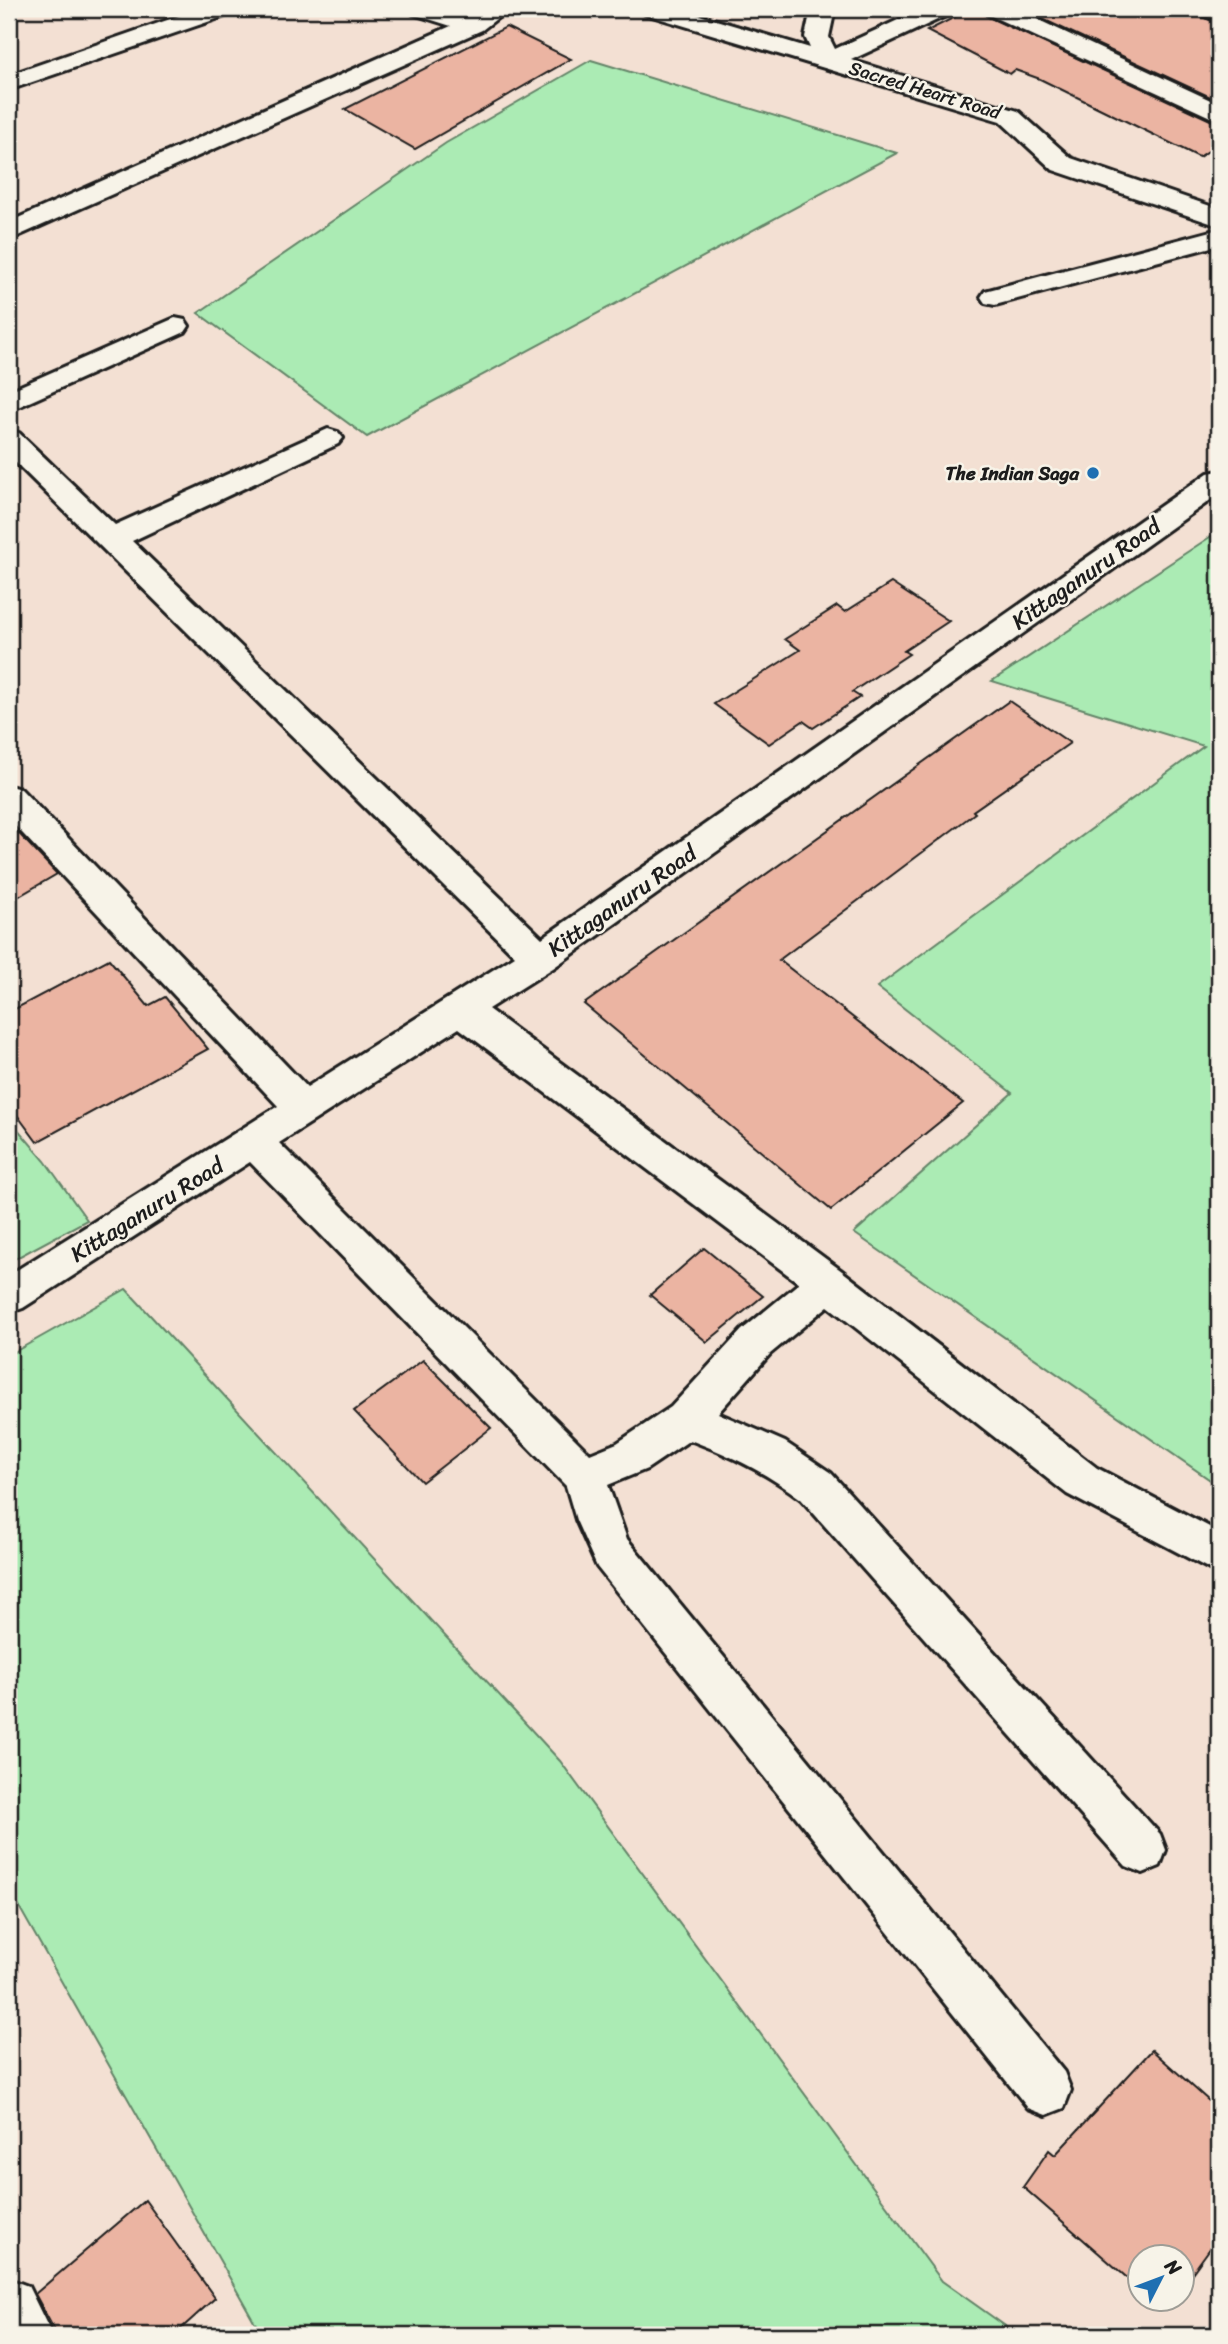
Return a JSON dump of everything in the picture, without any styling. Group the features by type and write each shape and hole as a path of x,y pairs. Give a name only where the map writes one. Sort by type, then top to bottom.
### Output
{"street":[{"path":"9,83 222,9"},
{"path":"422,9 473,25"},
{"path":"9,232 473,25 497,9"},
{"name":"Sacred Heart Road","path":"654,9 1009,116 1062,164 1219,218"},
{"path":"823,9 817,37 829,61 941,9"},
{"path":"996,9 1219,114"},
{"path":"1208,9 1219,14"},
{"path":"995,297 1219,237"},
{"path":"9,402 175,326"},
{"path":"111,539 328,438"},
{"path":"9,439 540,958"},
{"name":"Kittaganuru Road","path":"9,1296 540,958 1219,480"},
{"path":"9,798 305,1110"},
{"path":"462,1010 828,1283 1082,1481 1219,1553"},
{"path":"254,1142 584,1476 597,1520 612,1553 1046,2090"},
{"path":"584,1476 632,1456 685,1420 756,1342 828,1283"},
{"path":"685,1420 738,1439 787,1463 816,1486 1143,1850"},
{"path":"9,2305 26,2335"}],"green space":[{"path":"591,60 897,153 367,437 198,313 446,143"},
{"path":"1219,531 1219,1486 854,1233 1012,1093 877,987 1204,746 992,681"},
{"path":"9,1119 45,1161 87,1220 9,1262"},
{"path":"126,1289 560,1761 942,2281 1018,2335 262,2335 9,1889 9,1355"}],"building":[{"path":"971,9 981,9 986,16 1219,124 1219,144 1199,157 1040,79 1015,70 1010,74 927,31"},
{"path":"1021,9 1193,9 1198,16 1219,23 1219,101"},
{"path":"506,27 571,59 415,149 345,109"},
{"path":"891,583 949,621 904,651 909,654 852,692 860,697 813,728 803,721 769,744 714,704 800,650 785,639 837,606 845,612"},
{"path":"1009,701 1070,743 973,811 975,813 779,960 963,1103 831,1210 584,1004"},
{"path":"9,823 57,874 9,902"},
{"path":"109,959 148,1006 165,997 208,1049 37,1142 9,1104 9,1012"},
{"path":"704,1248 763,1296 707,1342 650,1295"},
{"path":"423,1360 491,1428 422,1482 354,1411"},
{"path":"1152,2050 1219,2110 1219,2236 1196,2268 1196,2242 1126,2242 1126,2277 1023,2187 1049,2150 1055,2155"},
{"path":"145,2200 215,2298 174,2335 57,2335 35,2294"}],"place":[{"name":"The Indian Saga","path":"1093,473"}]}
